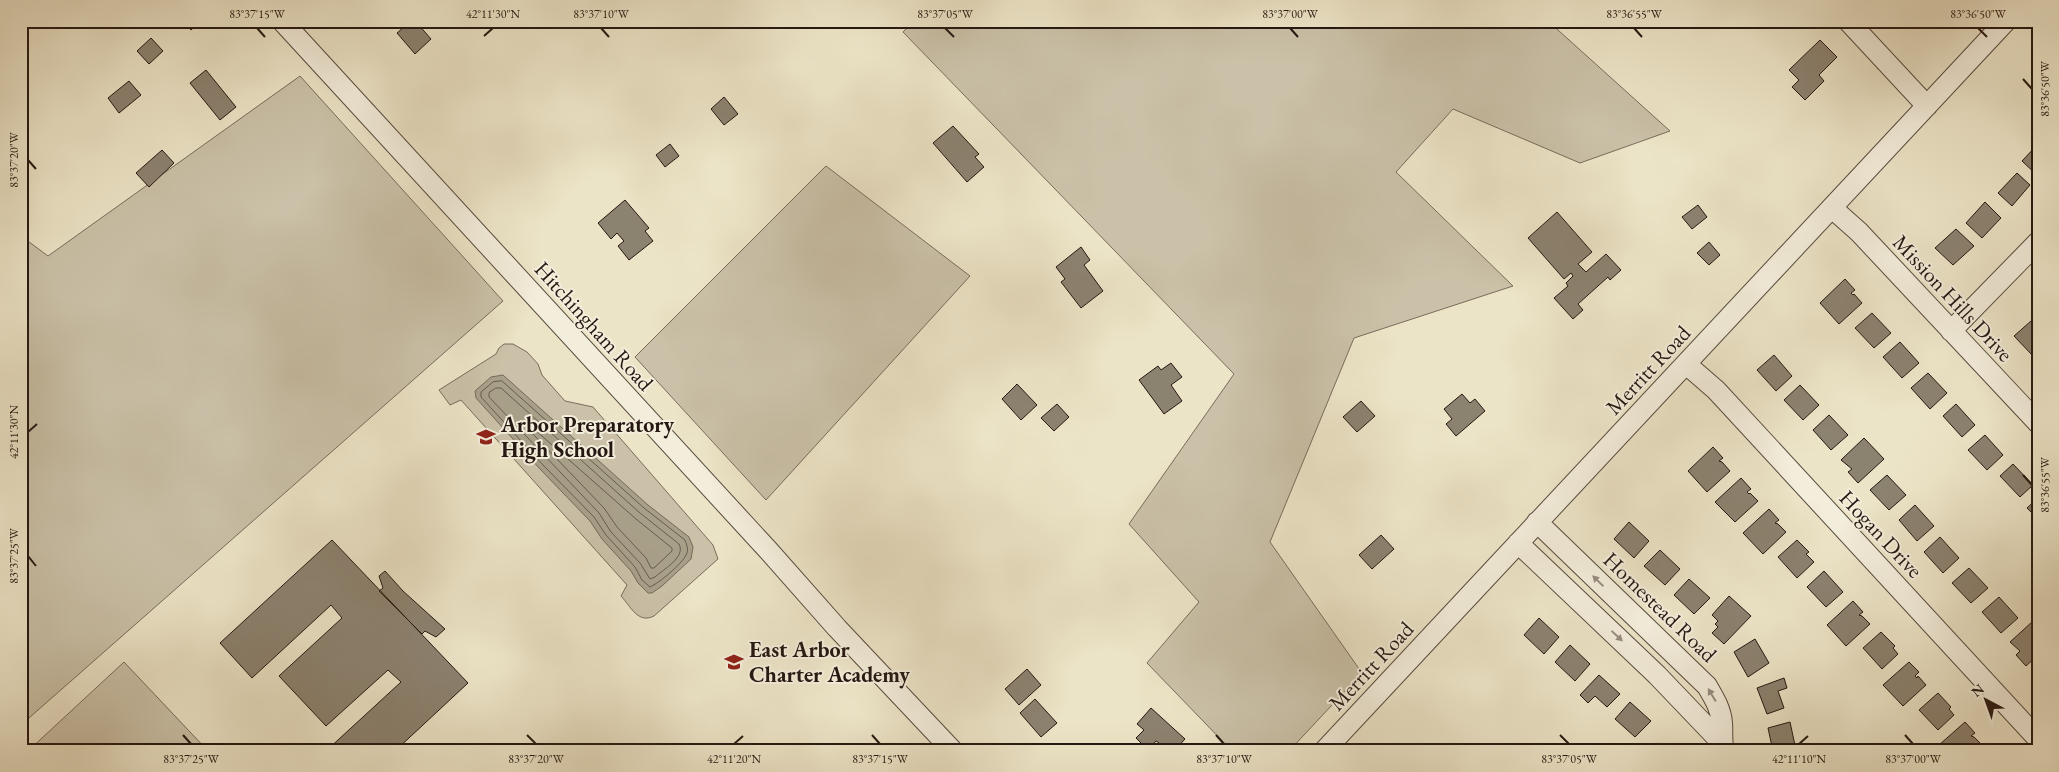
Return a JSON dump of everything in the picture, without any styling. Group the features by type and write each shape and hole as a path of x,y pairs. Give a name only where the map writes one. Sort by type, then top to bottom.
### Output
{"street":[{"path":"1848,21 1927,106"},
{"name":"Merritt Road","path":"1324,751 2006,21"},
{"name":"Hitchingham Road","path":"288,24 837,628 953,751"},
{"name":"Mission Hills Drive","path":"1832,208 1859,232 2038,423"},
{"path":"1951,331 2038,242"},
{"name":"Hogan Drive","path":"1686,364 1716,390 2038,740"},
{"name":"Homestead Road","path":"1537,522 1707,686 1718,704 1722,723 1723,746"},
{"name":"Homestead Road","path":"1518,543 1657,675 1723,746"}],"shaded area":[{"path":"914,21 1548,21 1670,131 1580,163 1453,109 1396,172 1513,286 1354,338 1270,542 1362,673 1289,751 1232,751 1147,663 1199,602 1129,524 1234,374 903,32"},
{"path":"300,76 503,301 21,725 21,236 48,256"},
{"path":"826,166 970,276 766,500 635,357"},
{"path":"504,344 513,344 527,352 538,364 542,375 565,401 593,407 713,545 718,559 654,616 644,618 635,613 621,596 627,585 461,400 450,405 439,390 496,354"},
{"path":"124,662 208,751 28,751"}],"water":[{"path":"503,375 648,505 689,537 693,547 691,559 662,586 652,593 648,593 638,583 631,571 602,539 590,521 476,398 475,391 491,377"}],"building":[{"path":"182,21 201,21 191,30"},
{"path":"399,21 419,21 417,23 431,39 415,54 397,33 404,27"},
{"path":"151,38 163,51 149,64 137,51"},
{"path":"1820,40 1837,57 1819,75 1824,81 1805,100 1792,87 1799,80 1789,70"},
{"path":"206,70 236,107 220,120 190,83"},
{"path":"129,81 141,95 119,113 108,98"},
{"path":"724,97 738,114 724,125 711,109"},
{"path":"953,126 979,154 975,157 984,167 967,182 933,143"},
{"path":"670,144 679,156 665,167 656,155"},
{"path":"2038,144 2038,176 2022,161"},
{"path":"162,150 174,163 149,187 136,173"},
{"path":"2017,173 2030,185 2012,206 1998,193"},
{"path":"625,200 649,228 645,231 653,241 629,260 618,246 624,241 617,233 611,239 598,223"},
{"path":"1985,202 2001,218 1982,238 1966,223"},
{"path":"1698,205 1707,217 1692,229 1682,217"},
{"path":"1557,212 1592,252 1578,264 1586,272 1606,254 1621,270 1610,280 1608,277 1578,304 1583,310 1573,319 1554,298 1568,286 1566,283 1573,276 1571,273 1564,279 1528,238"},
{"path":"1956,229 1974,246 1953,265 1935,248"},
{"path":"1709,242 1720,255 1709,265 1697,253"},
{"path":"1081,247 1090,260 1084,265 1103,291 1081,308 1061,282 1065,279 1056,267"},
{"path":"1845,279 1855,290 1851,293 1862,303 1839,324 1820,303"},
{"path":"1872,313 1891,333 1874,348 1855,328"},
{"path":"2031,321 2038,328 2038,352 2033,356 2014,336"},
{"path":"1900,342 1919,363 1902,378 1883,357"},
{"path":"1774,355 1792,376 1776,391 1757,370"},
{"path":"1171,363 1182,377 1171,385 1182,401 1164,414 1139,380 1158,366 1161,370"},
{"path":"1928,373 1947,393 1930,409 1911,388"},
{"path":"1017,384 1037,405 1021,420 1002,399"},
{"path":"1800,385 1819,405 1803,420 1784,400"},
{"path":"1462,394 1470,403 1475,399 1485,411 1456,436 1446,424 1452,419 1444,409"},
{"path":"1361,401 1375,416 1357,432 1343,417"},
{"path":"1057,404 1069,417 1054,431 1041,418"},
{"path":"1956,404 1975,425 1962,437 1943,416"},
{"path":"1829,415 1848,435 1831,450 1813,430"},
{"path":"1985,435 2003,455 1987,470 1968,450"},
{"path":"1864,438 1884,459 1858,483 1848,472 1852,469 1841,460"},
{"path":"1713,447 1723,458 1719,461 1730,471 1707,492 1688,471"},
{"path":"2013,464 2033,485 2020,497 2000,476"},
{"path":"1887,475 1906,495 1889,510 1870,490"},
{"path":"1741,478 1751,489 1747,492 1758,501 1735,522 1715,502"},
{"path":"2038,498 2038,519 2027,508"},
{"path":"1915,505 1934,526 1917,541 1899,520"},
{"path":"1769,509 1779,520 1775,523 1786,532 1763,554 1743,533"},
{"path":"1629,522 1649,541 1634,558 1614,539"},
{"path":"1381,535 1394,549 1372,569 1359,555"},
{"path":"1940,537 1959,558 1943,573 1924,552"},
{"path":"332,540 468,683 395,751 326,751 401,682 388,670 326,726 279,676 342,618 331,605 252,678 220,643"},
{"path":"1797,540 1809,552 1806,554 1814,562 1797,578 1778,557"},
{"path":"1660,550 1680,569 1665,585 1644,566"},
{"path":"1969,568 1988,588 1971,603 1952,583"},
{"path":"385,571 403,591 445,629 436,637 425,631 422,634 379,591 383,588 379,576"},
{"path":"1824,571 1843,592 1826,607 1807,587"},
{"path":"1689,579 1710,598 1694,614 1674,595"},
{"path":"1729,596 1751,616 1724,644 1712,633 1718,627 1715,624 1718,621 1712,615"},
{"path":"1999,597 2018,618 2001,633 1982,612"},
{"path":"1853,601 1863,612 1859,615 1870,624 1846,646 1827,625"},
{"path":"1539,618 1559,637 1544,654 1524,635"},
{"path":"2033,621 2038,627 2038,655 2026,666 2016,655 2020,651 2010,642"},
{"path":"1881,632 1895,646 1893,648 1898,654 1882,669 1863,648"},
{"path":"1755,639 1769,663 1748,677 1734,652"},
{"path":"1570,645 1590,664 1575,681 1555,662"},
{"path":"1909,662 1919,672 1915,676 1917,678 1918,676 1926,685 1903,706 1883,685"},
{"path":"1027,669 1041,685 1019,705 1005,689"},
{"path":"1599,675 1620,694 1607,707 1595,696 1588,703 1580,695"},
{"path":"1784,678 1787,688 1778,691 1784,708 1767,714 1757,688"},
{"path":"1938,693 1951,707 1949,709 1954,715 1938,730 1919,710"},
{"path":"1035,699 1057,723 1041,737 1020,713"},
{"path":"1630,702 1651,721 1635,737 1615,719"},
{"path":"1151,708 1185,739 1174,751 1155,751 1154,749 1159,743 1156,741 1148,750 1136,738 1144,730 1137,724"},
{"path":"1790,722 1796,750 1773,751 1768,728"},
{"path":"1965,722 1975,733 1971,736 1982,745 1976,751 1944,751 1939,745"},
{"path":"1658,743 1664,751 1646,751"}],"place":[{"name":"Arbor Preparatory High School","path":"486,437"},
{"name":"East Arbor Charter Academy","path":"734,662"}]}
